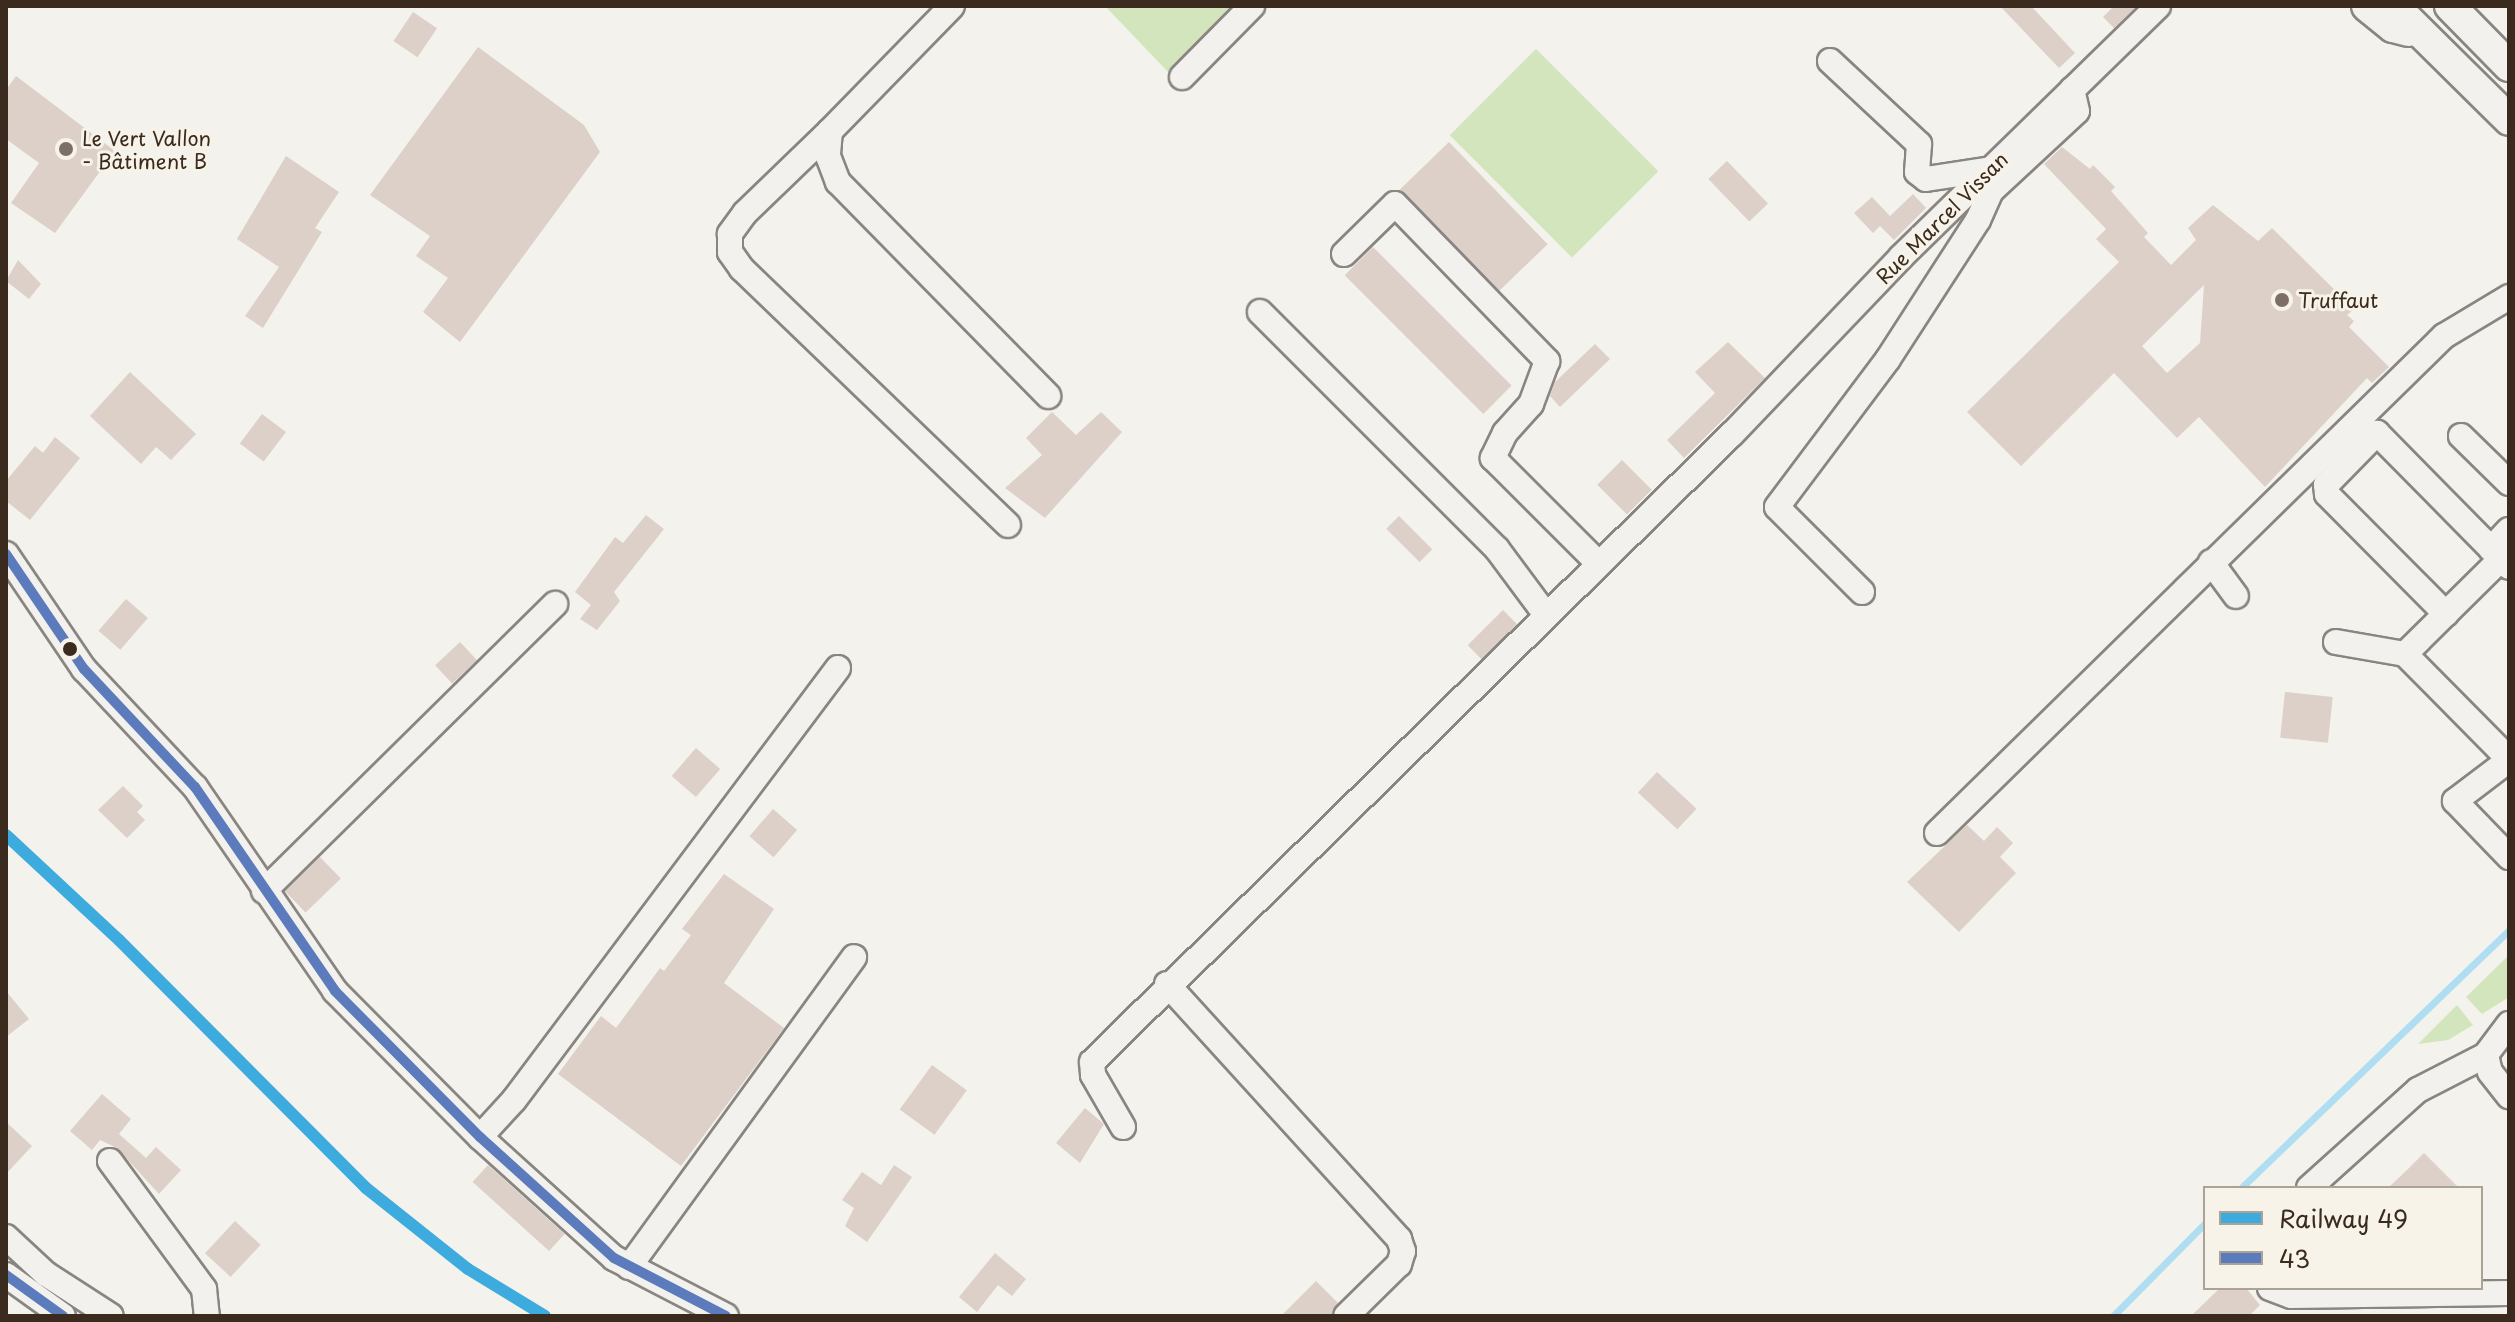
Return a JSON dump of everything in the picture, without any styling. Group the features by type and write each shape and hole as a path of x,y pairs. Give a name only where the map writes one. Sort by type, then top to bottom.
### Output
{"main road":[{"path":"2367,6 2393,27 2424,36"},
{"path":"2394,6 2509,120"},
{"path":"2450,6 2509,66"}],"street":[{"path":"952,6 745,213 730,234 730,252 742,269 1008,525"},
{"path":"1182,77 1252,6"},
{"name":"Rue Marcel Vissan","path":"1123,1127 1093,1075 1092,1062 1167,984 1732,434 1991,169 2158,6"},
{"path":"1830,61 1919,144 1917,172 1926,179 1991,169"},
{"path":"1862,592 1777,507 1888,359 1978,220 1991,191 2077,111 2072,90"},
{"path":"830,131 828,156 838,182 1048,396"},
{"path":"1344,254 1395,204 1547,361 1531,404 1505,433 1493,458 1599,564"},
{"path":"1937,833 2444,336 2509,297"},
{"path":"1260,312 1497,549 1546,615"},
{"path":"2446,614 2327,494 2326,485 2377,433 2500,558"},
{"path":"2461,436 2509,483"},
{"path":"2405,654 2500,558 2509,530"},
{"path":"6,554 84,669 172,757 335,991 480,1137 629,1267 726,1316"},
{"path":"2211,562 2236,596"},
{"path":"264,891 555,604"},
{"path":"2336,642 2405,654 2509,760 2455,801 2509,857"},
{"path":"480,1137 524,1087 838,668"},
{"path":"629,1267 854,957"},
{"path":"1167,984 1399,1239 1399,1264 1346,1316"},
{"path":"2311,1186 2418,1090 2486,1055 2509,1024"},
{"path":"2486,1055 2490,1072 2509,1096"},
{"path":"110,1161 204,1289 207,1316"},
{"path":"6,1237 46,1274 111,1316"},
{"path":"6,1275 63,1316"},
{"path":"2275,1290 2291,1296 2509,1293"}],"green space":[{"path":"1105,6 1237,6 1169,73"},
{"path":"1536,49 1658,171 1572,258 1450,135"},
{"path":"2509,955 2509,997 2482,1014 2466,997"},
{"path":"2457,1005 2473,1025 2448,1040 2418,1044"}],"building":[{"path":"2000,6 2031,6 2075,53 2059,68"},
{"path":"2114,6 2137,6 2114,28 2103,17"},
{"path":"413,12 437,28 417,57 393,41"},
{"path":"478,47 584,125 600,152 460,342 423,312 448,278 416,256 430,236 370,195"},
{"name":"Le Vert Vallon - Bâtiment B","path":"16,76 115,151 55,233 11,203 39,163 6,139 6,90"},
{"path":"1449,142 1548,244 1498,292 1399,190"},
{"path":"2062,147 2090,169 2093,165 2115,187 2111,191 2148,233 2144,237 2171,265 2196,240 2188,228 2213,205 2258,241 2272,228 2354,309 2347,315 2354,321 2349,327 2389,367 2372,383 2367,378 2265,487 2199,417 2177,438 2114,373 2021,466 1967,412 2119,262 2096,239 2106,229 2044,164","holes":["2204,285 2200,343 2167,373 2142,346"]},
{"path":"286,156 339,192 315,228 322,232 263,328 245,316 279,267 237,239"},
{"path":"1727,161 1768,203 1749,222 1708,179"},
{"path":"1913,194 1926,208 1894,240 1880,226 1873,233 1854,213 1872,197 1890,216"},
{"path":"1373,247 1512,386 1483,414 1345,275"},
{"path":"18,260 41,284 29,299 6,281"},
{"path":"1728,342 1765,378 1684,458 1667,440 1715,393 1695,372"},
{"path":"1595,344 1610,359 1560,407 1550,396 1555,382"},
{"path":"130,372 196,434 171,460 156,447 141,464 90,416"},
{"path":"1052,412 1076,435 1101,412 1122,432 1045,518 1005,488 1042,455 1026,438"},
{"path":"262,414 286,432 264,462 240,444"},
{"path":"55,437 80,458 30,520 6,501 6,481 35,446 43,453"},
{"path":"1622,460 1652,490 1627,514 1597,485"},
{"path":"646,515 664,529 614,592 620,601 597,630 580,619 591,605 575,592 615,537 623,543"},
{"path":"1399,516 1432,549 1420,562 1386,529"},
{"path":"126,599 148,618 120,650 98,631"},
{"path":"1503,610 1517,624 1482,659 1468,645"},
{"path":"460,642 477,660 452,683 435,665"},
{"path":"2285,692 2333,697 2328,743 2280,738"},
{"path":"696,748 720,769 696,797 672,776"},
{"path":"1657,772 1696,809 1677,829 1638,792"},
{"path":"123,786 143,806 137,812 145,820 127,838 98,810"},
{"path":"773,809 797,830 774,857 749,836"},
{"path":"1967,825 1984,841 1997,827 2013,843 2000,857 2016,873 1959,932 1907,882"},
{"path":"320,857 341,879 306,913 285,891"},
{"path":"724,874 774,909 724,983 784,1028 681,1166 558,1074 601,1016 616,1028 660,968 664,971 691,935 682,929"},
{"path":"6,991 29,1019 6,1037"},
{"path":"932,1065 967,1090 934,1135 900,1109"},
{"path":"102,1094 131,1119 119,1134 146,1158 156,1147 181,1170 159,1194 117,1148 100,1140 92,1150 70,1131"},
{"path":"1085,1108 1104,1124 1080,1163 1056,1143"},
{"path":"6,1122 32,1146 6,1174"},
{"path":"2424,1153 2457,1186 2390,1186"},
{"path":"488,1165 565,1234 549,1251 473,1182"},
{"path":"894,1165 912,1177 867,1242 845,1226 854,1208 842,1200 862,1172 881,1185"},
{"path":"235,1221 261,1245 231,1277 205,1253"},
{"path":"995,1253 1026,1279 1012,1296 998,1285 977,1312 959,1297"},
{"path":"1316,1281 1338,1303 1331,1316 1281,1316"},
{"path":"2218,1290 2248,1290 2260,1305 2249,1316 2191,1316"}],"waterway":[{"path":"2243,1186 2509,930"},
{"path":"2113,1316 2203,1225"}],"rail line":[{"name":"49","path":"6,835 119,940 366,1188 468,1269 545,1316"}],"transit line":[{"name":"43","path":"6,554 84,669 195,787 335,991 480,1137 614,1258 726,1316"},
{"name":"43","path":"6,1275 63,1316"}],"place":[{"name":"Le Vert Vallon - Bâtiment B","path":"66,149"},
{"name":"Truffaut","path":"2282,300"}]}
